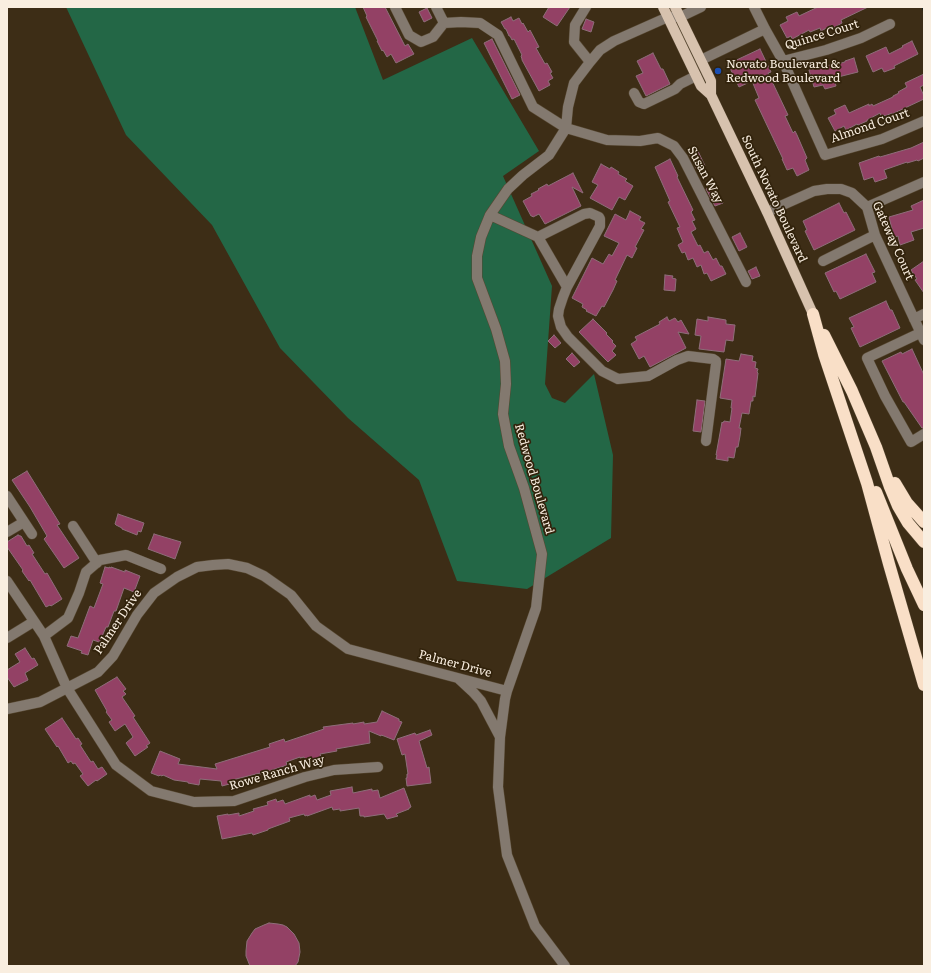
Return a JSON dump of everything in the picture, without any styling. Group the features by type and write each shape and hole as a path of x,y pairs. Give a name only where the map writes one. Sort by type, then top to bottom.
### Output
{"highway":[{"path":"813,314 824,354 870,493 892,577 924,685"},
{"path":"813,314 845,376 876,447 890,488 898,506 908,523 924,542"},
{"path":"841,406 907,569 924,605"},
{"path":"876,447 903,496 912,510 924,522"}],"main road":[{"name":"South Novato Boulevard","path":"663,7 701,86 711,96 767,212 813,314"},
{"name":"South Novato Boulevard","path":"675,7 711,81 711,96"}],"street":[{"path":"395,7 409,35 422,42 434,37 444,23 436,7"},
{"path":"586,7 575,26 574,42 590,62"},
{"path":"668,17 672,7"},
{"name":"Redwood Boulevard","path":"566,966 536,926 507,855 498,787 500,737 507,691 536,608 542,554 524,488 509,446 503,414 506,384 505,361 496,329 477,278 477,256 481,237 490,215 508,189 523,175 549,155 566,128 568,107 574,83 600,50 614,41 668,17 680,17 701,7"},
{"path":"754,7 783,61"},
{"name":"Susan Way","path":"444,23 480,23 498,36 533,107 566,128 607,140 640,141 658,138 674,146 683,158 746,282"},
{"name":"Quince Court","path":"783,61 826,50 861,38 890,24"},
{"path":"701,60 765,29"},
{"name":"Almond Court","path":"783,61 825,155 882,138 924,121"},
{"path":"634,93 639,102 644,104 675,89 680,84 696,76"},
{"path":"867,207 924,182"},
{"name":"Gateway Court","path":"767,212 814,191 827,188 841,189 852,193 867,207 875,235 922,337"},
{"path":"538,237 584,214 590,213 596,215 600,219 600,226 567,287 559,309 558,316 561,327 568,337 602,371 618,379 648,376 677,360 688,356 712,359 716,361 706,441"},
{"path":"490,215 538,237 567,287"},
{"path":"823,261 875,235"},
{"path":"914,319 924,314"},
{"path":"922,337 867,358 885,396 911,442 924,434"},
{"path":"7,496 32,534"},
{"path":"7,532 24,522"},
{"path":"73,526 97,563"},
{"path":"44,636 68,618 86,572 100,560 126,555 161,569"},
{"name":"Palmer Drive","path":"7,709 40,702 98,672 113,656 137,615 154,592 177,577 197,567 213,564 228,564 247,568 264,576 291,596 316,626 348,650 507,691"},
{"name":"Rowe Ranch Way","path":"7,581 33,622 44,636 68,688 116,765 151,791 194,802 234,801 305,777 334,770 378,767"},
{"path":"7,638 33,622"},
{"path":"458,678 481,701 500,737"}],"green space":[{"path":"66,7 355,7 383,80 472,38 539,151 503,176 552,286 545,384 552,398 565,403 594,374 613,455 611,538 527,589 457,581 419,480 348,418 280,348 212,225 126,135"}],"building":[{"path":"363,7 385,7 405,46 408,44 414,54 396,63 391,54 387,57 377,41"},
{"path":"549,7 570,7 557,26 543,17"},
{"path":"818,7 868,7 841,20 842,23 833,28 832,25 821,31 820,28 810,32 809,30 792,39 791,36 787,38 780,25 788,21 786,17 797,12 799,16"},
{"path":"427,8 432,18 424,22 419,12"},
{"path":"511,17 513,21 519,18 528,32 530,30 539,47 536,48 545,64 547,63 552,72 550,73 553,78 548,81 550,85 539,91 522,60 522,55 514,39 512,40 501,22"},
{"path":"586,19 594,22 591,32 582,29"},
{"path":"492,39 520,95 512,99 484,43"},
{"path":"912,41 918,54 894,66 895,68 884,72 882,68 873,72 866,56 886,47 889,54"},
{"path":"760,49 771,72 768,73 788,115 785,116 793,133 795,131 807,158 805,160 809,170 797,176 793,168 787,170 755,100 759,98 752,81 739,87 728,64"},
{"path":"653,53 670,84 646,96 636,76 643,73 637,61"},
{"path":"854,58 858,72 834,78 836,86 825,89 823,85 814,87 809,70 845,62"},
{"path":"924,74 924,85 920,87 924,99 892,114 881,116 880,113 867,121 846,130 844,126 835,131 828,118 836,114 834,110 845,105 849,113 869,104 869,106 872,104 873,106 893,97 907,87 905,83"},
{"path":"924,142 924,158 884,170 887,178 875,182 873,177 864,180 859,163 911,148"},
{"path":"696,147 705,166 697,170 688,151"},
{"path":"670,159 693,210 691,212 695,220 692,221 696,229 691,232 698,246 700,245 704,253 708,251 713,260 716,258 726,274 711,281 707,273 704,274 701,265 697,267 693,258 688,260 685,252 682,253 678,245 683,242 677,228 680,227 668,202 670,201 655,167"},
{"path":"601,164 610,169 611,167 619,172 618,174 627,179 625,181 633,186 625,200 619,197 612,210 590,198 598,185 592,182"},
{"path":"573,173 583,193 572,187 581,206 545,224 539,214 533,217 531,216 523,201 532,196 531,194 539,190 538,189 547,184 548,186"},
{"path":"714,186 723,203 715,206 706,189"},
{"path":"924,200 924,228 911,232 914,240 900,245 898,236 894,237 889,217 913,210 911,206"},
{"path":"839,203 844,213 846,212 855,230 814,250 805,231 807,230 803,221"},
{"path":"630,211 641,217 639,220 645,223 641,229 644,230 635,247 637,248 632,258 627,255 615,280 617,281 613,290 604,307 602,306 596,316 586,311 587,310 582,307 583,304 572,298 592,258 603,264 609,254 612,256 619,243 604,236 615,214 626,220"},
{"path":"740,233 747,247 739,251 732,237"},
{"path":"866,254 875,272 872,273 876,282 840,299 836,291 834,292 825,273"},
{"path":"924,261 924,293 915,280 917,279 911,270"},
{"path":"756,267 760,276 752,279 748,271"},
{"path":"665,275 673,276 672,278 676,279 675,291 664,290"},
{"path":"886,301 900,328 860,347 851,328 854,327 849,318"},
{"path":"667,317 669,321 675,318 678,322 681,320 689,334 678,332 686,348 650,367 644,356 639,359 631,344 637,340 635,337 660,324 659,322"},
{"path":"708,317 726,320 726,324 735,325 733,341 726,340 724,352 699,349 701,336 695,335 697,319 708,321"},
{"path":"593,319 607,333 606,334 616,346 612,351 616,355 608,362 579,332"},
{"path":"554,335 561,343 555,348 548,341"},
{"path":"912,349 924,375 924,428 922,428 903,402 882,361 901,352 902,354"},
{"path":"572,353 580,362 574,367 566,359"},
{"path":"741,354 753,356 752,361 756,362 755,368 758,369 758,373 755,397 753,396 753,401 751,401 749,414 742,413 739,428 741,428 740,436 734,458 728,457 728,461 716,459 722,422 730,422 732,408 732,400 720,398 726,359 739,361"},
{"path":"697,400 705,401 701,432 693,431"},
{"path":"27,471 60,524 57,525 79,558 64,568 44,539 47,536 12,480"},
{"path":"118,514 144,523 141,532 138,531 137,535 116,525"},
{"path":"154,534 181,542 175,559 148,549"},
{"path":"18,535 21,536 27,546 29,545 34,553 32,554 45,574 47,573 62,599 51,606 46,607 30,580 29,581 22,571 23,570 7,547 7,542"},
{"path":"105,567 111,567 125,572 125,570 140,576 134,592 124,588 116,611 114,611 108,627 106,627 99,642 93,640 88,655 81,653 82,651 67,646 71,636 78,638 90,606 94,608 103,584 100,583"},
{"path":"25,648 38,665 25,673 28,680 14,687 7,677 7,670 20,662 15,654"},
{"path":"117,677 126,689 123,691 126,694 122,697 135,716 133,717 150,743 146,746 148,747 135,756 126,743 133,737 125,724 115,731 109,722 112,720 106,712 107,711 95,690"},
{"path":"382,711 402,722 394,740 369,731 370,743 336,749 337,751 320,754 321,757 310,761 309,758 305,759 304,757 300,757 286,762 287,765 260,774 232,780 233,783 222,786 221,781 200,779 199,785 174,780 163,775 159,776 151,773 160,751 180,759 178,764 217,769 215,764 270,747 269,744 284,739 285,742 324,729 323,727 353,723 364,722 364,724 377,722"},
{"path":"62,718 76,739 78,738 82,744 80,745 91,762 93,761 98,769 102,767 107,774 88,786 80,776 83,774 75,763 73,764 71,761 68,763 58,746 57,747 45,729"},
{"path":"430,730 432,735 419,741 427,768 429,767 431,783 407,786 406,778 408,774 405,754 402,755 397,739"},
{"path":"352,787 353,793 372,789 372,791 378,790 380,798 404,788 411,807 396,814 398,816 387,819 384,814 364,817 360,816 359,808 340,811 340,809 333,810 332,807 307,816 304,814 289,818 290,821 253,835 252,833 222,839 217,816 239,813 239,816 254,811 253,809 268,805 267,802 276,799 277,802 283,800 285,804 310,795 310,797 315,795 317,800 331,795 330,791"},
{"path":"269,923 283,925 294,934 299,943 300,952 298,962 295,966 250,966 246,956 247,941 255,929"}],"place":[{"name":"Novato Boulevard & Redwood Boulevard","path":"718,71"}]}
